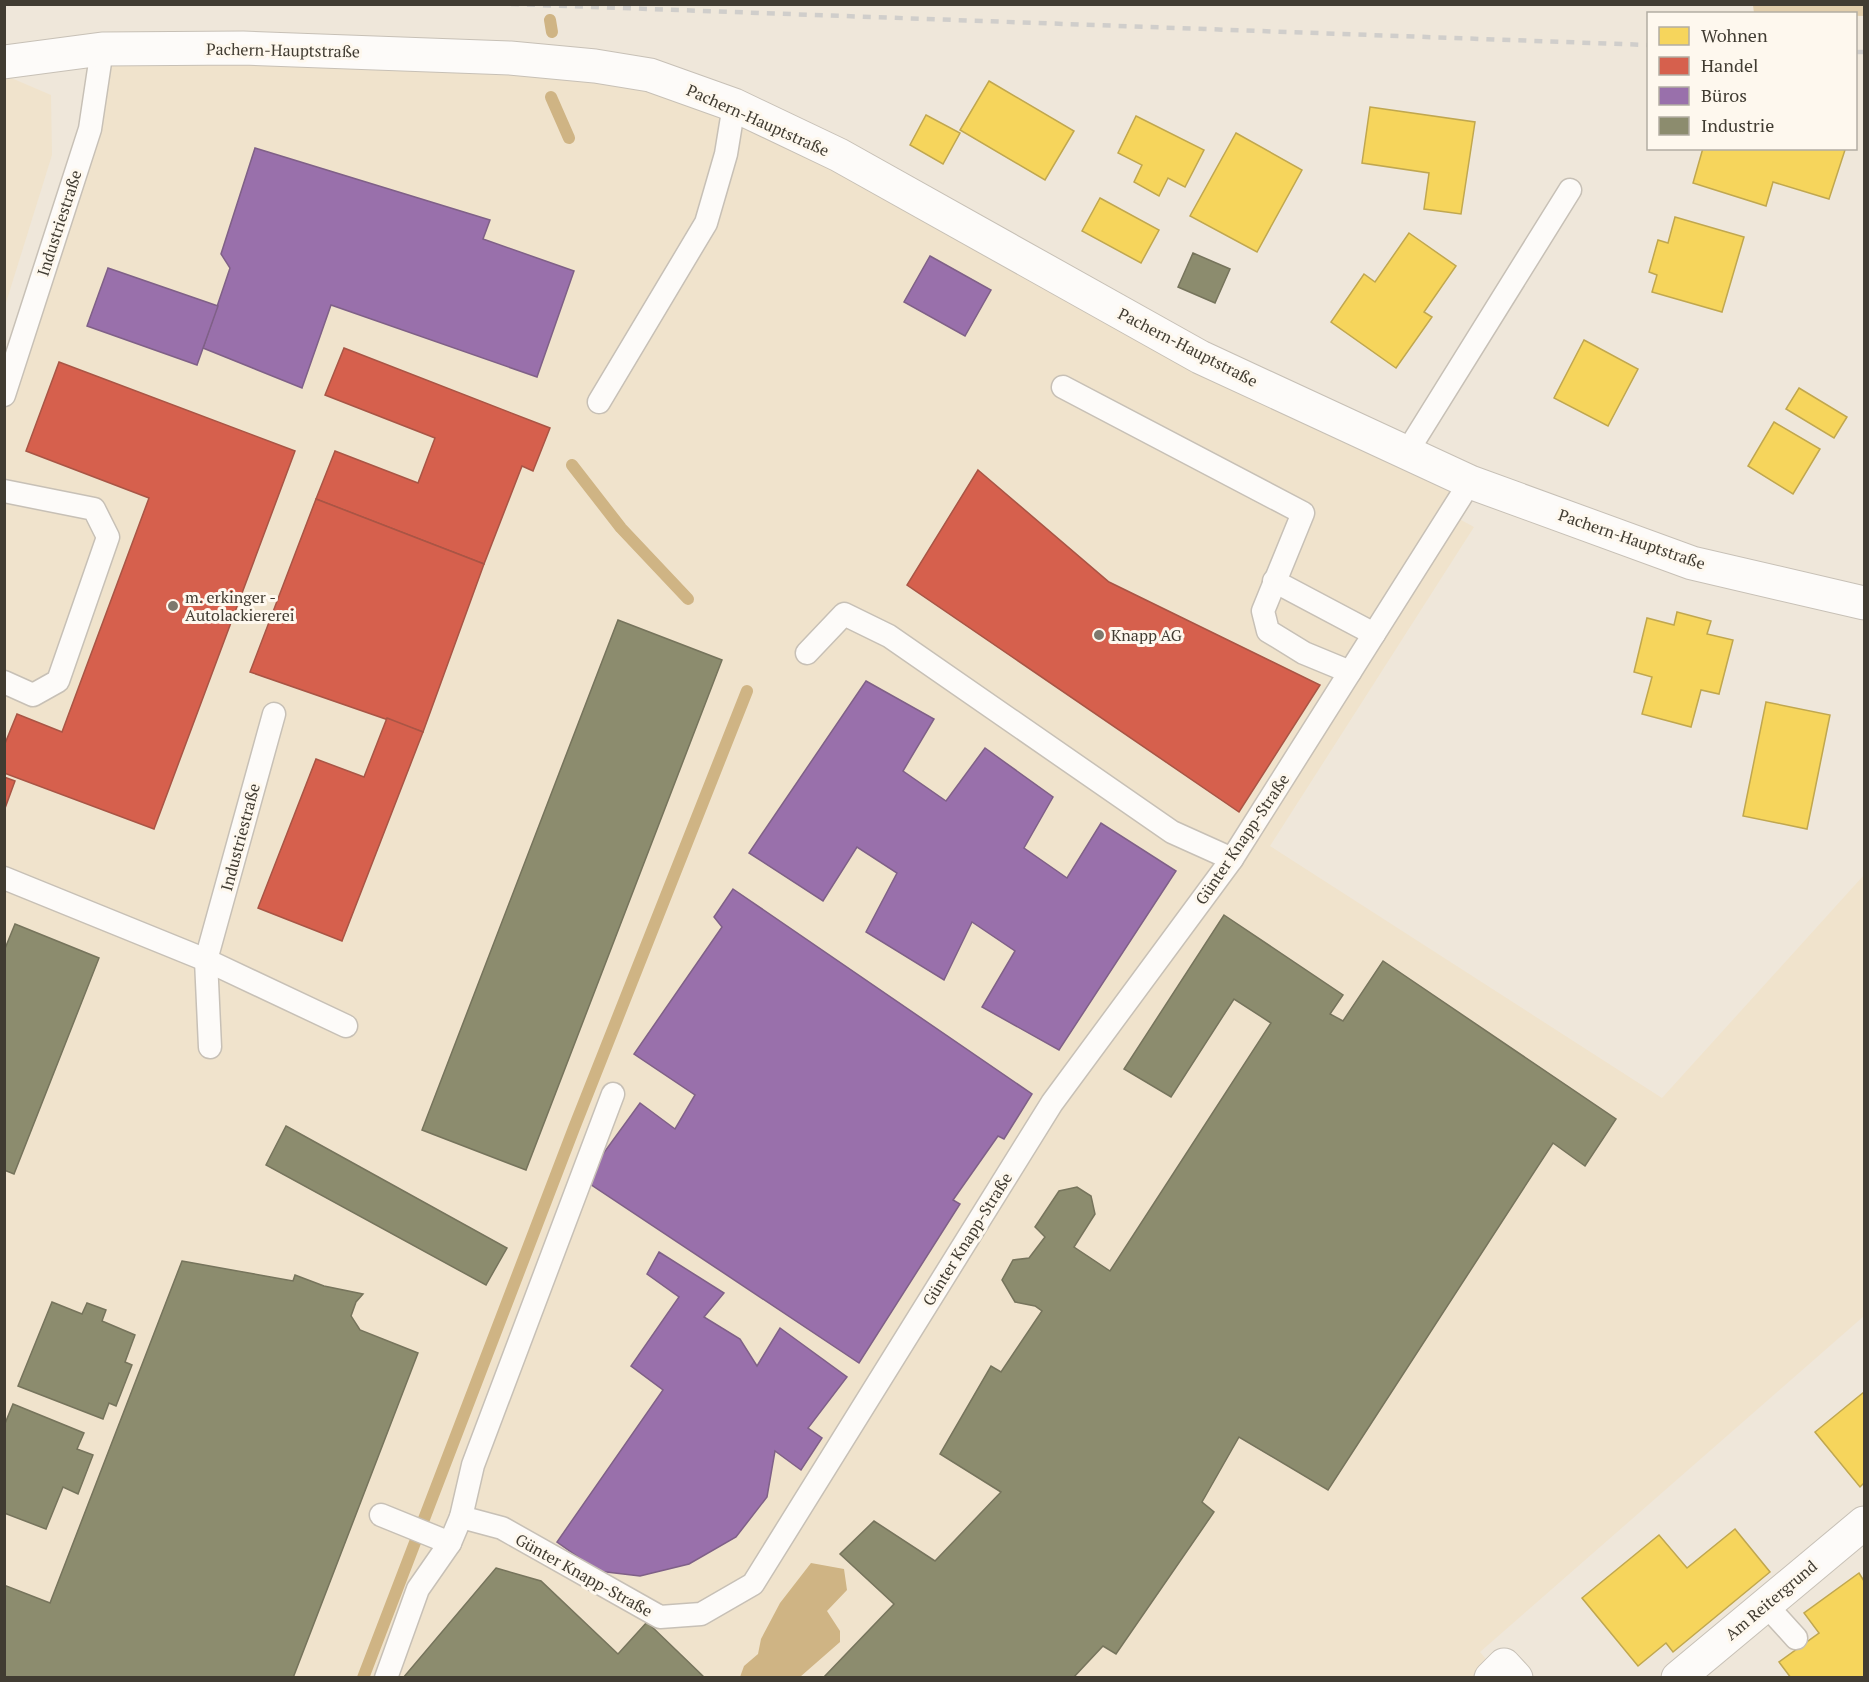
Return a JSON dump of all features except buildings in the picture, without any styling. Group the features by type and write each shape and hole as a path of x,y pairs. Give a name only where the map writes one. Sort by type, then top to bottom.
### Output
{"main road":[{"name":"Pachern-Hauptstraße","path":"4,62 102,49 243,48 510,57 595,66 650,75 734,105 838,155 1200,357 1470,482 1692,563 1864,603"},
{"name":"Am Reitergrund","path":"1678,1677 1864,1523"},
{"path":"1491,1677 1504,1665 1516,1677"}],"lane":[{"name":"Industriestraße","path":"4,395 90,129 102,49"},
{"path":"599,402 706,223 726,154 734,105"},
{"path":"1407,452 1570,190"},
{"path":"1063,387 1303,513 1263,611 1268,631 1304,653 1350,672"},
{"name":"Günter Knapp-Straße","path":"461,1517 502,1528 660,1617 701,1614 753,1584 1052,1103 1233,859 1470,482"},
{"path":"4,491 94,508 108,537 58,681 33,695 4,682"},
{"path":"1274,581 1374,634"},
{"path":"807,653 844,614 889,636 1172,832 1233,859"},
{"name":"Industriestraße","path":"210,1047 206,960 274,714"},
{"path":"4,878 206,960 346,1026"},
{"path":"386,1677 418,1589 450,1543 461,1517 473,1465 613,1094"},
{"path":"381,1515 450,1543"},
{"path":"1766,1605 1796,1638"}],"shaded area":[{"path":"1753,5 1864,5 1864,16 1857,16 1857,12 1754,12"},
{"name":"Knapp AG","path":"102,49 650,75 1470,482 1450,514 1474,527 1270,846 1662,1098 1864,875 1864,1316 1480,1652 1501,1677 5,1678 5,374"},
{"path":"9,77 51,95 52,155 5,306 4,79"},
{"path":"811,1563 844,1569 847,1590 827,1611 840,1631 840,1642 800,1677 740,1677 744,1666 758,1654 761,1639 780,1603"}],"waterway":[{"path":"550,20 552,32"},
{"path":"551,97 569,138"},
{"path":"572,465 621,528 688,599"},
{"path":"363,1678 574,1128 747,691"}],"railway":[{"path":"511,4 1647,45"},
{"path":"1857,52 1864,52"}],"place":[{"name":"m. erkinger - Autolackiererei","path":"173,606"},
{"name":"Knapp AG","path":"1099,635"}]}
